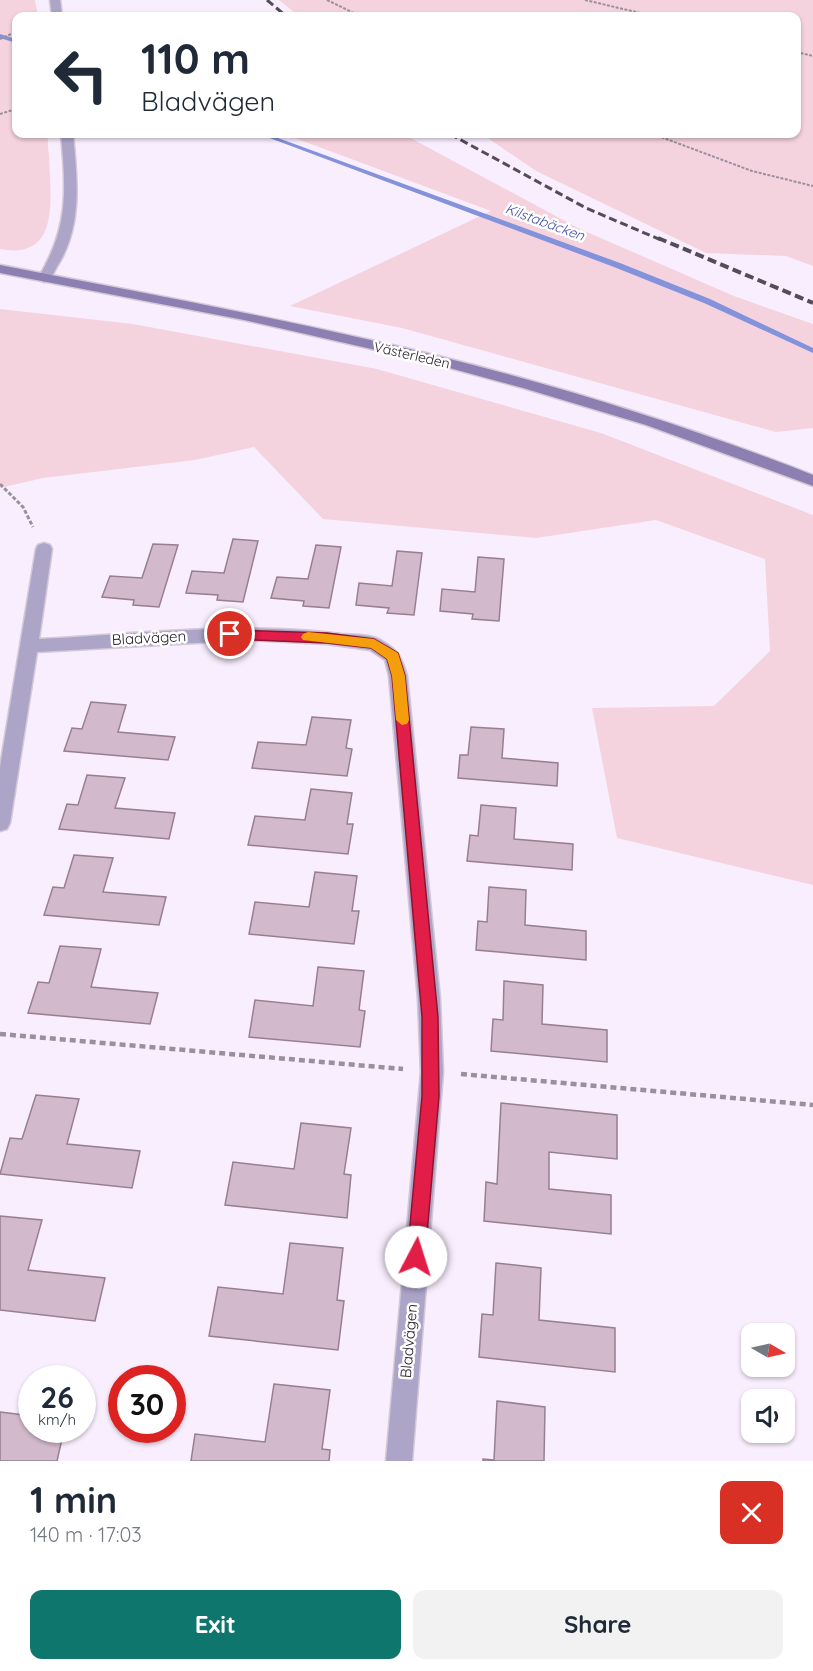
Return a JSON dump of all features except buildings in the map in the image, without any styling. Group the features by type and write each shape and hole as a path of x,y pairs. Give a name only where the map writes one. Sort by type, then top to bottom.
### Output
{"street":[{"path":"44,278 59,258 69,231 71,186 67,138"},
{"name":"Västerleden","path":"0,269 302,330 486,372 673,429 813,481"},
{"path":"0,823 44,549"},
{"name":"Bladvägen","path":"28,646 248,634 327,638 374,644 393,657 398,676 427,976 432,1072 399,1461"}],"path":[{"path":"327,0 352,12"},
{"path":"585,0 636,12"},
{"path":"0,39 11,34"},
{"path":"663,138 729,164 792,183 813,186"},
{"path":"0,484 22,507 44,549"}],"shaded area":[{"path":"0,0 35,0 37,12 12,12 12,138 48,138 50,205 48,222 43,235 34,245 20,250 0,249"},
{"path":"279,0 813,0 813,266 786,256 706,253 536,171 488,138 801,138 801,12 294,12"},
{"path":"295,138 410,138 580,229 734,296 813,324 813,428 776,432 402,328 290,306 491,211"},
{"path":"0,309 133,324 377,369 601,433 813,515 813,885 617,838 592,708 714,706 770,651 765,559 656,520 536,538 323,519 254,447 195,460 43,478 0,488"}],"waterway":[{"name":"Kilstabäcken","path":"0,36 12,40"},
{"name":"Kilstabäcken","path":"273,138 617,265 707,301 813,351"}],"railway":[{"path":"267,0 281,12"},
{"path":"457,138 586,208 661,240"},
{"path":"658,238 813,303"}],"slow traffic":[{"path":"308,637 374,644 393,657 398,676 402,720"}],"route":[{"path":"230,634 327,638 374,644 393,657 398,676 430,1017 431,1096 416,1257"}]}
